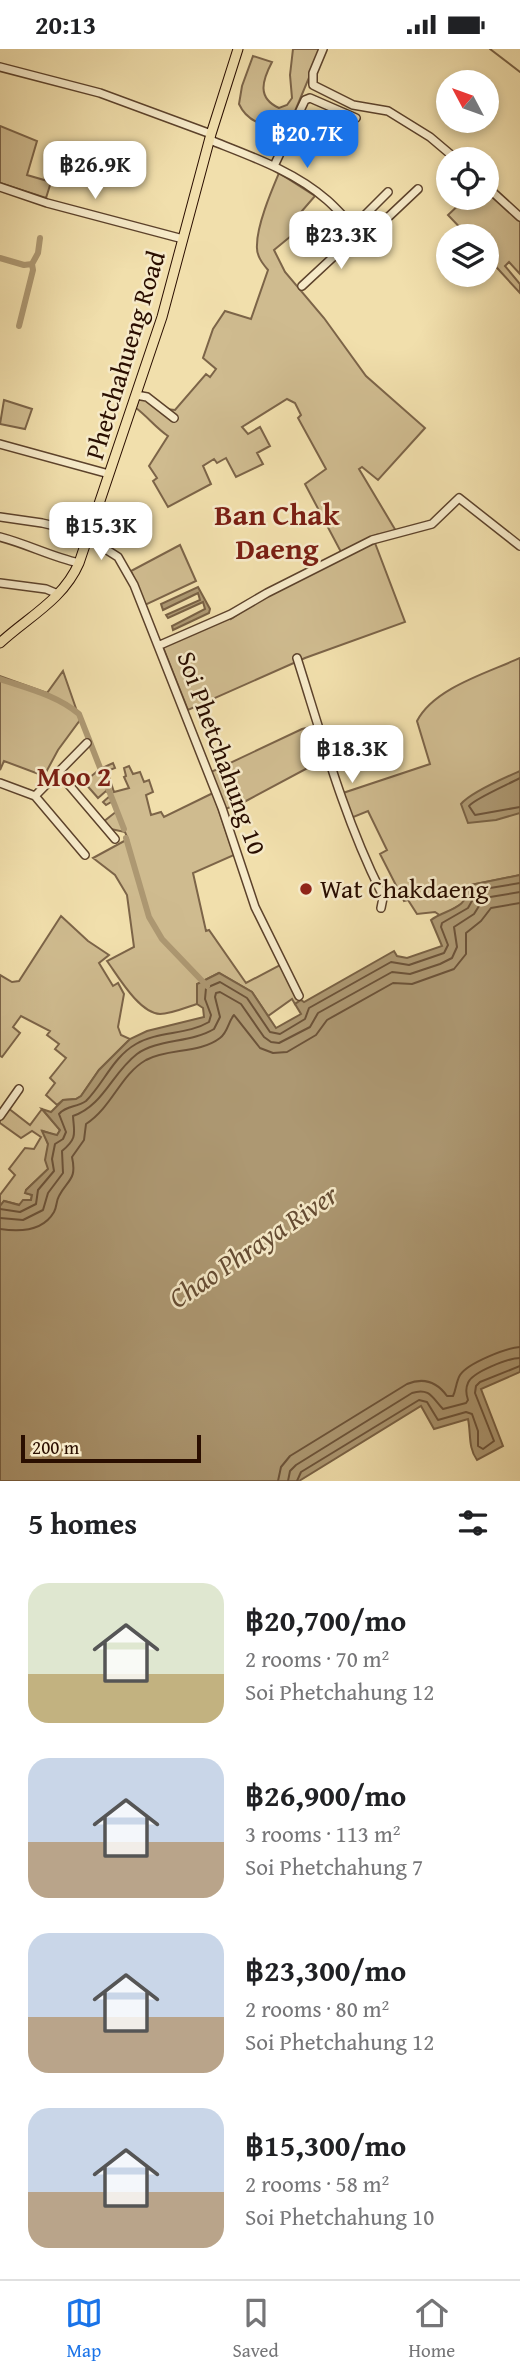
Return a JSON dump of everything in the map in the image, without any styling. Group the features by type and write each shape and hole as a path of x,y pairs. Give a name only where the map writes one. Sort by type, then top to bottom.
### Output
{"main road":[{"name":"Phetchahueng Road","path":"0,643 67,585 79,563 162,317 210,137 238,49"}],"street":[{"path":"323,49 312,76 312,83 316,87 353,105 388,111 442,147"},
{"path":"0,67 100,93 274,166 326,199 372,247"},
{"path":"274,166 305,100 310,98 356,118"},
{"path":"0,187 47,203 183,239"},
{"path":"302,286 359,233 418,189"},
{"path":"359,233 388,192"},
{"path":"499,198 520,217"},
{"path":"136,395 147,397 174,418"},
{"path":"0,444 109,474"},
{"path":"160,645 231,614 372,540 432,524 459,498 520,546"},
{"path":"0,517 42,523 89,536"},
{"name":"Soi Phetchahung 10","path":"89,536 111,552 126,568 160,645 223,810 255,907 299,996"},
{"path":"0,537 33,546 54,557 79,563"},
{"path":"0,583 46,589 58,594"},
{"path":"297,658 362,855 382,892 381,908"},
{"path":"35,796 87,743"},
{"path":"58,772 115,838"},
{"path":"0,783 35,796 86,855"},
{"path":"0,1116 19,1089"}],"shaded area":[{"path":"293,49 321,49 290,123 260,123 248,116 239,104 242,86 253,56 272,62 264,82 264,94 279,108 287,105 292,98 290,75"},
{"path":"0,126 37,141 27,175 51,182 46,198 0,183"},
{"path":"279,173 315,196 295,219 302,227 274,250 285,272 324,318 366,376 425,428 378,480 362,467 359,469 396,531 376,535 341,552 305,484 326,469 298,418 301,415 295,403 287,399 242,427 248,434 260,427 270,446 257,453 263,464 236,477 226,458 217,463 214,459 203,466 211,484 168,507 153,481 157,478 149,466 168,436 136,408 141,391 166,409 175,410 206,374 210,377 216,369 203,358 213,329 225,311 251,319 268,270 257,252 259,228"},
{"path":"499,201 520,220 520,274 509,262 505,266 520,284 520,293 499,270 499,224 457,224 448,215 453,210 499,210"},
{"path":"4,400 32,409 25,429 0,424"},
{"path":"375,543 405,622 305,658 188,710 163,647 230,617 231,619 301,577"},
{"path":"180,545 196,581 145,605 131,571"},
{"path":"520,658 520,875 470,885 463,903 441,916 435,912 417,914 408,900 404,901 380,854 387,850 368,811 351,818 343,793 430,764 417,721 425,709 462,683"},
{"path":"63,671 80,720 58,750 44,776 4,761 0,770 0,676 47,693"},
{"path":"315,726 325,762 315,764 246,801 223,810 211,772 302,729"},
{"path":"113,763 115,768 107,771 114,792 129,788 124,777 124,768 129,766 133,774 140,772 144,782 149,780 153,792 146,795 151,815 161,812 164,817 213,793 234,855 193,873 206,931 209,930 246,983 280,965 301,1000 295,1004 292,999 268,1016 252,992 219,973 197,984 197,1004 169,1013 152,1012 130,993 107,961 134,947 127,895 115,875 93,858 128,839 125,832 111,829 103,822 117,811 113,801 106,805 103,802 111,795 106,791 98,798 84,782 100,769"},
{"path":"61,916 88,941 109,955 99,963 113,986 118,983 124,994 118,1027 121,1035 130,1039 99,1070 81,1096 63,1100 57,1105 46,1095 55,1083 50,1078 66,1058 55,1049 59,1044 47,1035 50,1031 21,1016 13,1027 20,1033 2,1057 0,1056 0,975 12,982 19,981"},
{"path":"8,1108 30,1125 42,1109 60,1130 57,1136 43,1131 48,1144 48,1169 26,1190 26,1193 32,1195 31,1200 20,1205 4,1201 0,1206 0,1195 15,1175 9,1169 25,1148 34,1149 41,1137 32,1131 21,1138 0,1123 0,1118"}],"water":[{"path":"198,587 210,609 209,613 173,630 172,626 205,609 203,602 168,618 166,615 200,600 198,593 163,610 161,604"},
{"path":"520,771 520,813 496,820 468,823 461,804 466,799"},
{"name":"Chao Phraya River","path":"520,875 520,1372 481,1389 503,1446 477,1460 471,1445 468,1419 434,1429 421,1406 299,1481 0,1481 0,1206 4,1201 19,1205 23,1200 31,1200 32,1195 25,1193 26,1190 48,1169 45,1160 48,1144 42,1131 57,1135 60,1130 42,1109 51,1112 63,1100 81,1096 99,1070 130,1039 147,1031 204,1017 203,1008 197,1004 197,984 219,973 252,992 276,1028 301,1014 295,1004 301,1000 304,1002 394,951 397,956 407,958 442,946 431,920 460,905 468,894 470,885"}],"waterway":[{"path":"490,49 520,72"},
{"path":"0,258 24,265 32,264 38,253 40,238"},
{"path":"19,326 33,270 32,264"},
{"path":"0,679 51,697 79,714 124,829"},
{"path":"126,838 149,917 162,939 207,986"}],"place":[{"name":"Wat Chakdaeng","path":"306,889"}],"district":[{"name":"Ban Chak Daeng","path":"277,532"},
{"name":"Moo 2","path":"74,776"}]}
